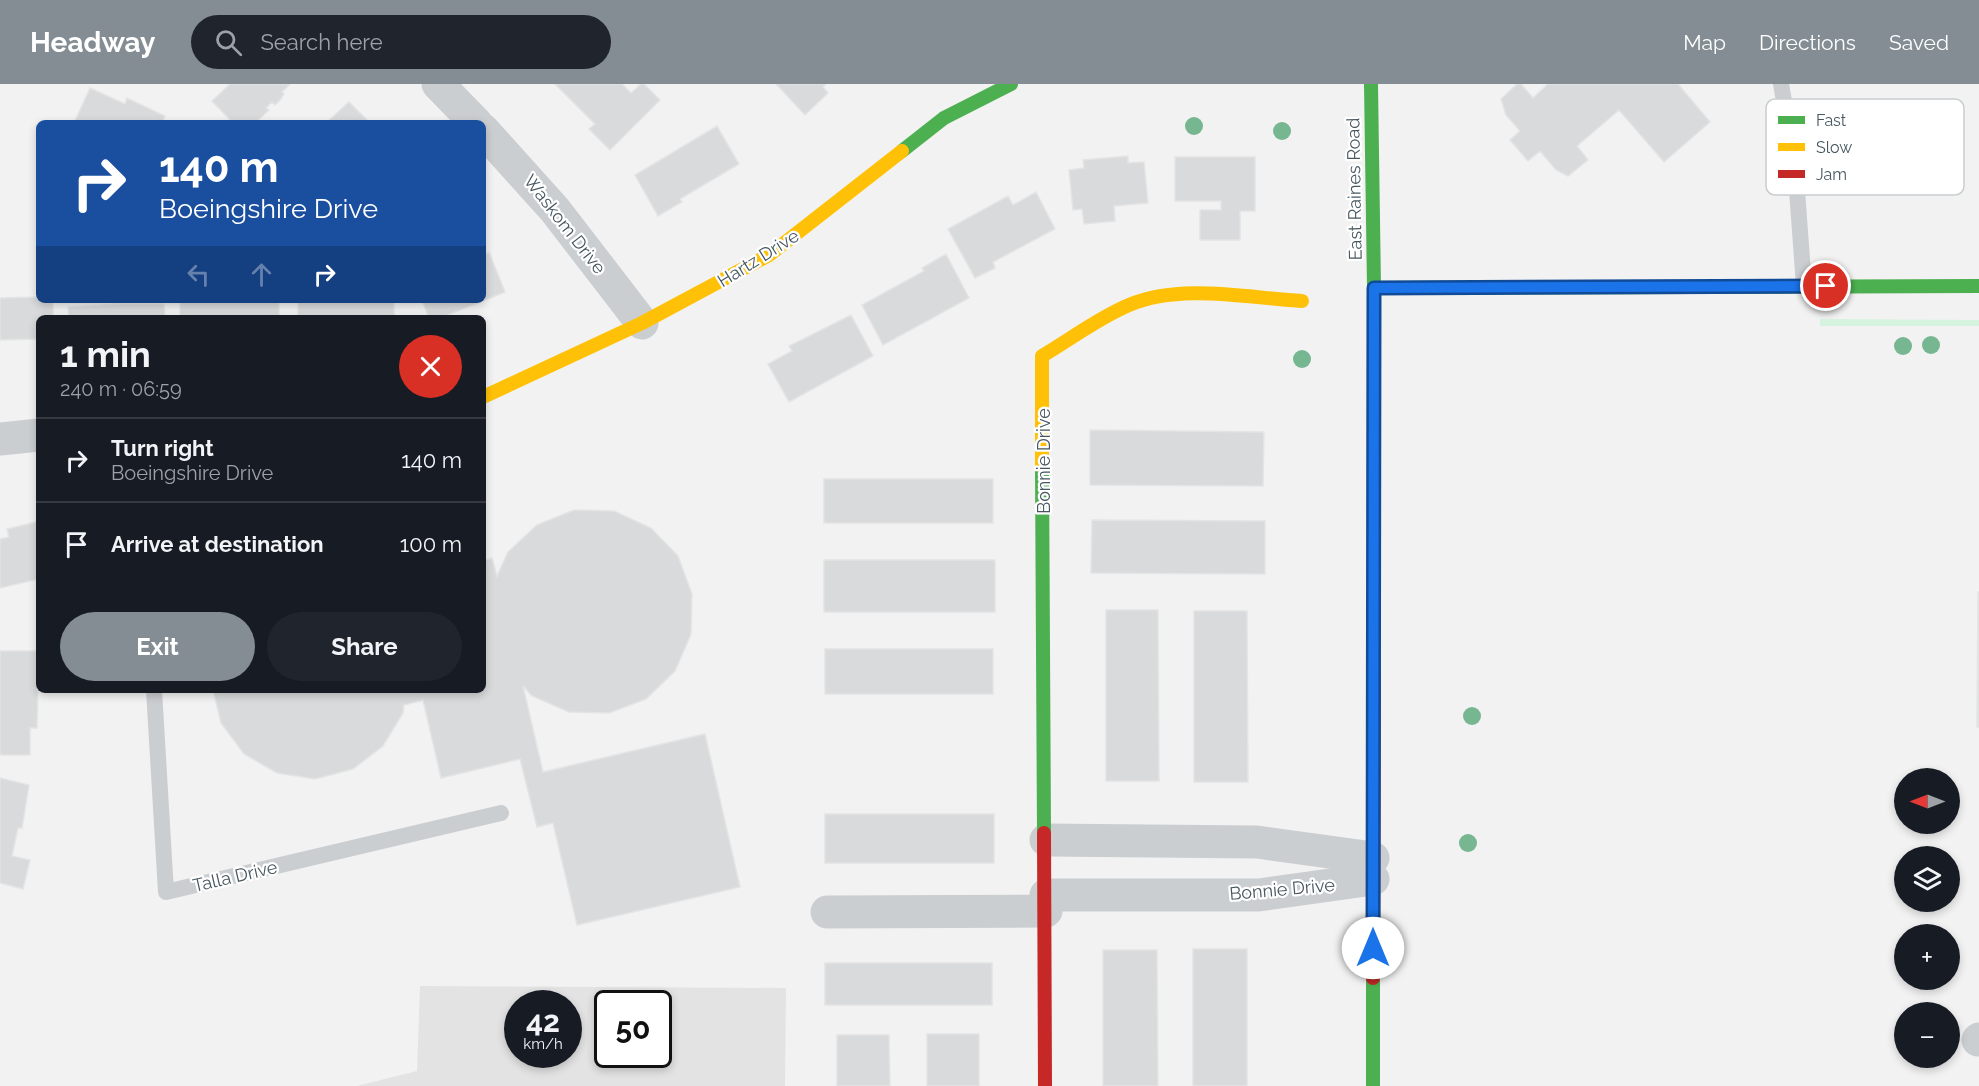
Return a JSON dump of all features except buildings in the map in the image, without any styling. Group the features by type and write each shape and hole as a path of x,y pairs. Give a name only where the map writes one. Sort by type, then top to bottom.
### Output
{"street":[{"path":"438,84 473,120"},
{"name":"Hartz Drive","path":"486,396 642,323 769,255 944,118 1011,84"},
{"name":"East Raines Road","path":"1371,84 1374,288 1373,1086"},
{"name":"Waskom Drive","path":"486,133 555,210 642,323"},
{"path":"1374,288 1979,286"},
{"name":"Bonnie Drive","path":"1045,1086 1046,840 1042,356 1131,304 1152,299 1176,296 1302,301"},
{"path":"0,439 36,435"},
{"name":"Bonnie Drive","path":"1046,840 1257,842 1373,869"},
{"name":"Bonnie Drive","path":"827,912 1259,895 1373,869"}],"lane":[{"path":"1781,84 1784,99"},
{"path":"1797,195 1804,286"},
{"name":"Talla Drive","path":"154,693 166,892 501,813"}],"shaded area":[{"path":"420,986 786,988 785,1086 357,1086 417,1071"}],"green space":[{"path":"1820,319 1979,320 1979,326 1820,326"}],"traffic: fast":[{"path":"902,151 944,118 1011,84"},
{"path":"1371,84 1374,288 1374,675"},
{"path":"1374,288 1979,286"},
{"path":"1042,466 1044,833"},
{"path":"1373,978 1373,1086"}],"traffic: slow":[{"path":"486,396 642,323 769,255 902,151"},
{"path":"1042,466 1042,356 1106,316 1149,298 1192,293 1302,301"}],"traffic: jam":[{"path":"1373,978 1374,675"},
{"path":"1044,833 1045,1086"}],"route":[{"path":"1373,948 1374,288 1826,286"}]}
